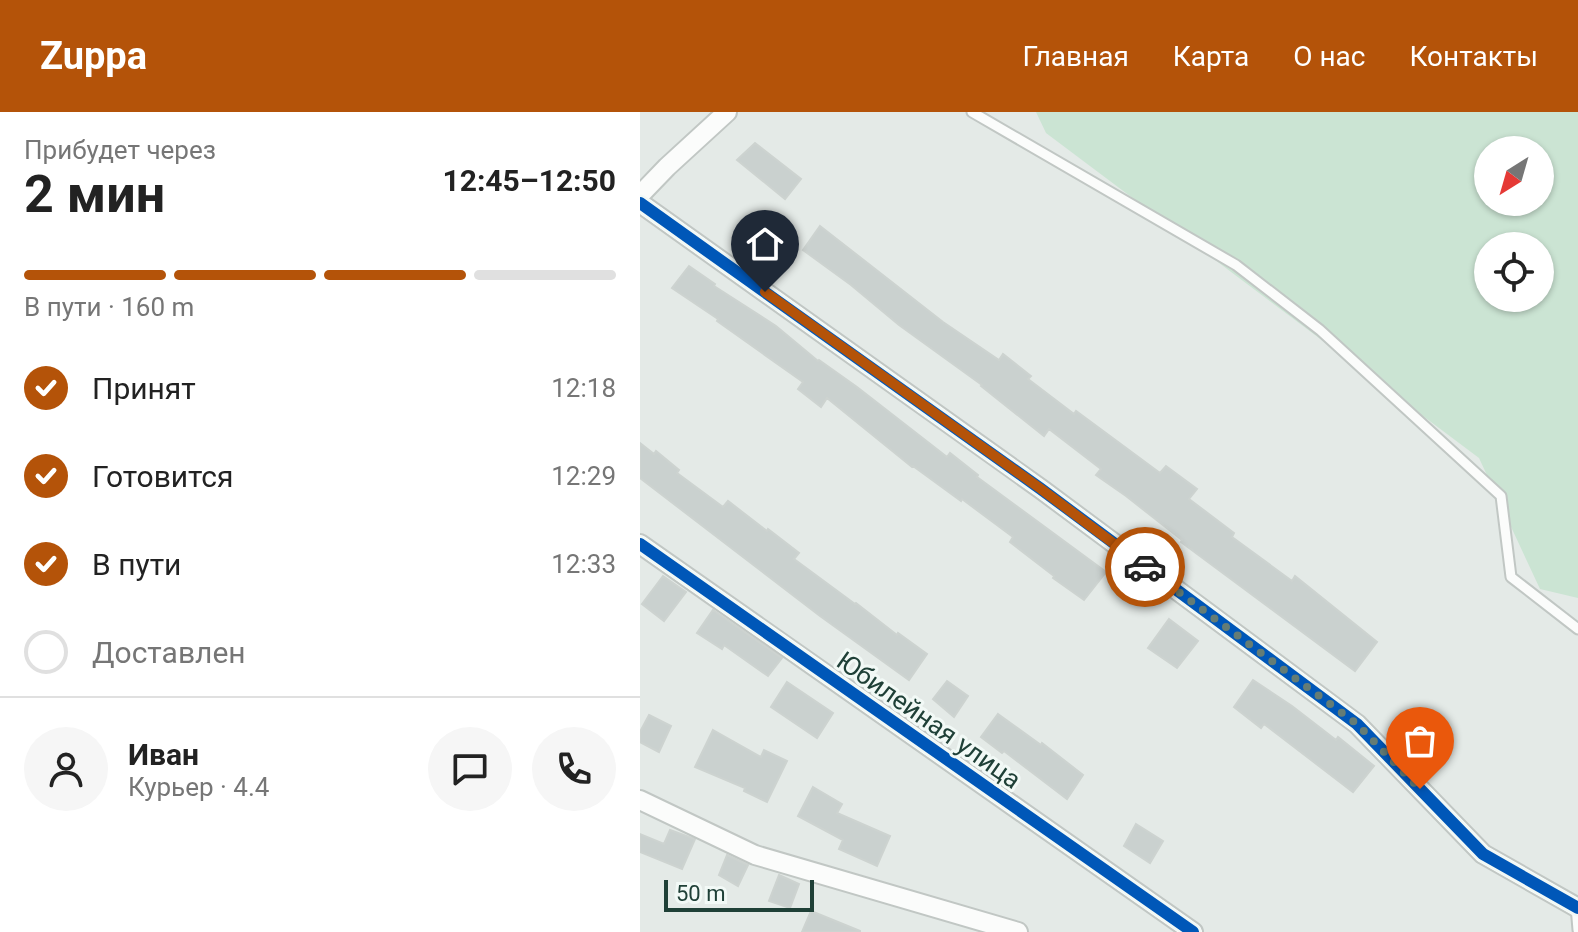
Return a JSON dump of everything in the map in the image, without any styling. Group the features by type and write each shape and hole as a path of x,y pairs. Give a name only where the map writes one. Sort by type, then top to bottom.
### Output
{"street":[{"path":"640,195 727,112"},
{"path":"640,203 1041,489 1357,724 1483,854 1577,907"},
{"name":"Юбилейная улица","path":"640,544 1193,932"},
{"path":"640,800 755,855 1018,932"}],"lane":[{"path":"972,112 1236,265 1320,330 1501,496 1511,577 1578,629"},
{"path":"1577,907 1578,930"}],"green space":[{"path":"1036,112 1578,112 1578,598 1540,589 1479,458 1046,133"}],"building":[{"path":"755,143 801,179 785,199 737,160"},
{"path":"820,226 943,322 999,360 1003,354 1031,376 1028,379 1074,414 1076,411 1160,473 1166,466 1197,489 1189,499 1234,533 1232,537 1292,581 1295,576 1377,642 1355,671 1096,475 1101,469 1049,429 1044,436 982,385 803,250"},
{"path":"689,266 776,326 947,457 950,453 977,477 1106,572 1084,600 1010,542 1013,537 912,467 827,398 821,407 798,389 803,382 672,288"},
{"path":"640,443 654,454 656,451 679,470 677,473 723,507 728,501 768,529 799,553 794,559 927,654 909,680 640,478"},
{"path":"663,576 686,592 664,621 642,604"},
{"path":"713,610 782,658 768,676 724,645 722,649 697,633"},
{"path":"1169,619 1198,641 1177,668 1148,648"},
{"path":"1253,680 1336,740 1338,737 1374,766 1353,792 1264,724 1261,728 1234,707"},
{"path":"947,681 968,696 954,717 933,699"},
{"path":"787,682 833,713 817,738 771,707"},
{"path":"998,714 1083,775 1067,799 981,737"},
{"path":"649,715 671,726 659,752 640,742 640,732"},
{"path":"713,730 761,757 764,750 787,761 767,802 744,791 745,788 695,767"},
{"path":"813,787 842,804 837,813 890,836 877,866 839,849 843,840 798,816"},
{"path":"1136,824 1163,841 1150,863 1124,846"},
{"path":"670,830 695,839 682,869 640,852 640,834 664,844"},
{"path":"727,855 748,865 738,886 719,875"},
{"path":"779,875 799,884 790,908 769,901"},
{"path":"811,911 860,931 860,932 802,932"}],"cycle path":[{"path":"640,203 1041,489 1357,724 1483,854 1578,908"},
{"path":"640,544 1193,932"}],"way so far":[{"path":"1145,567 1357,724 1420,789"}],"route":[{"path":"765,292 1145,567"}]}
